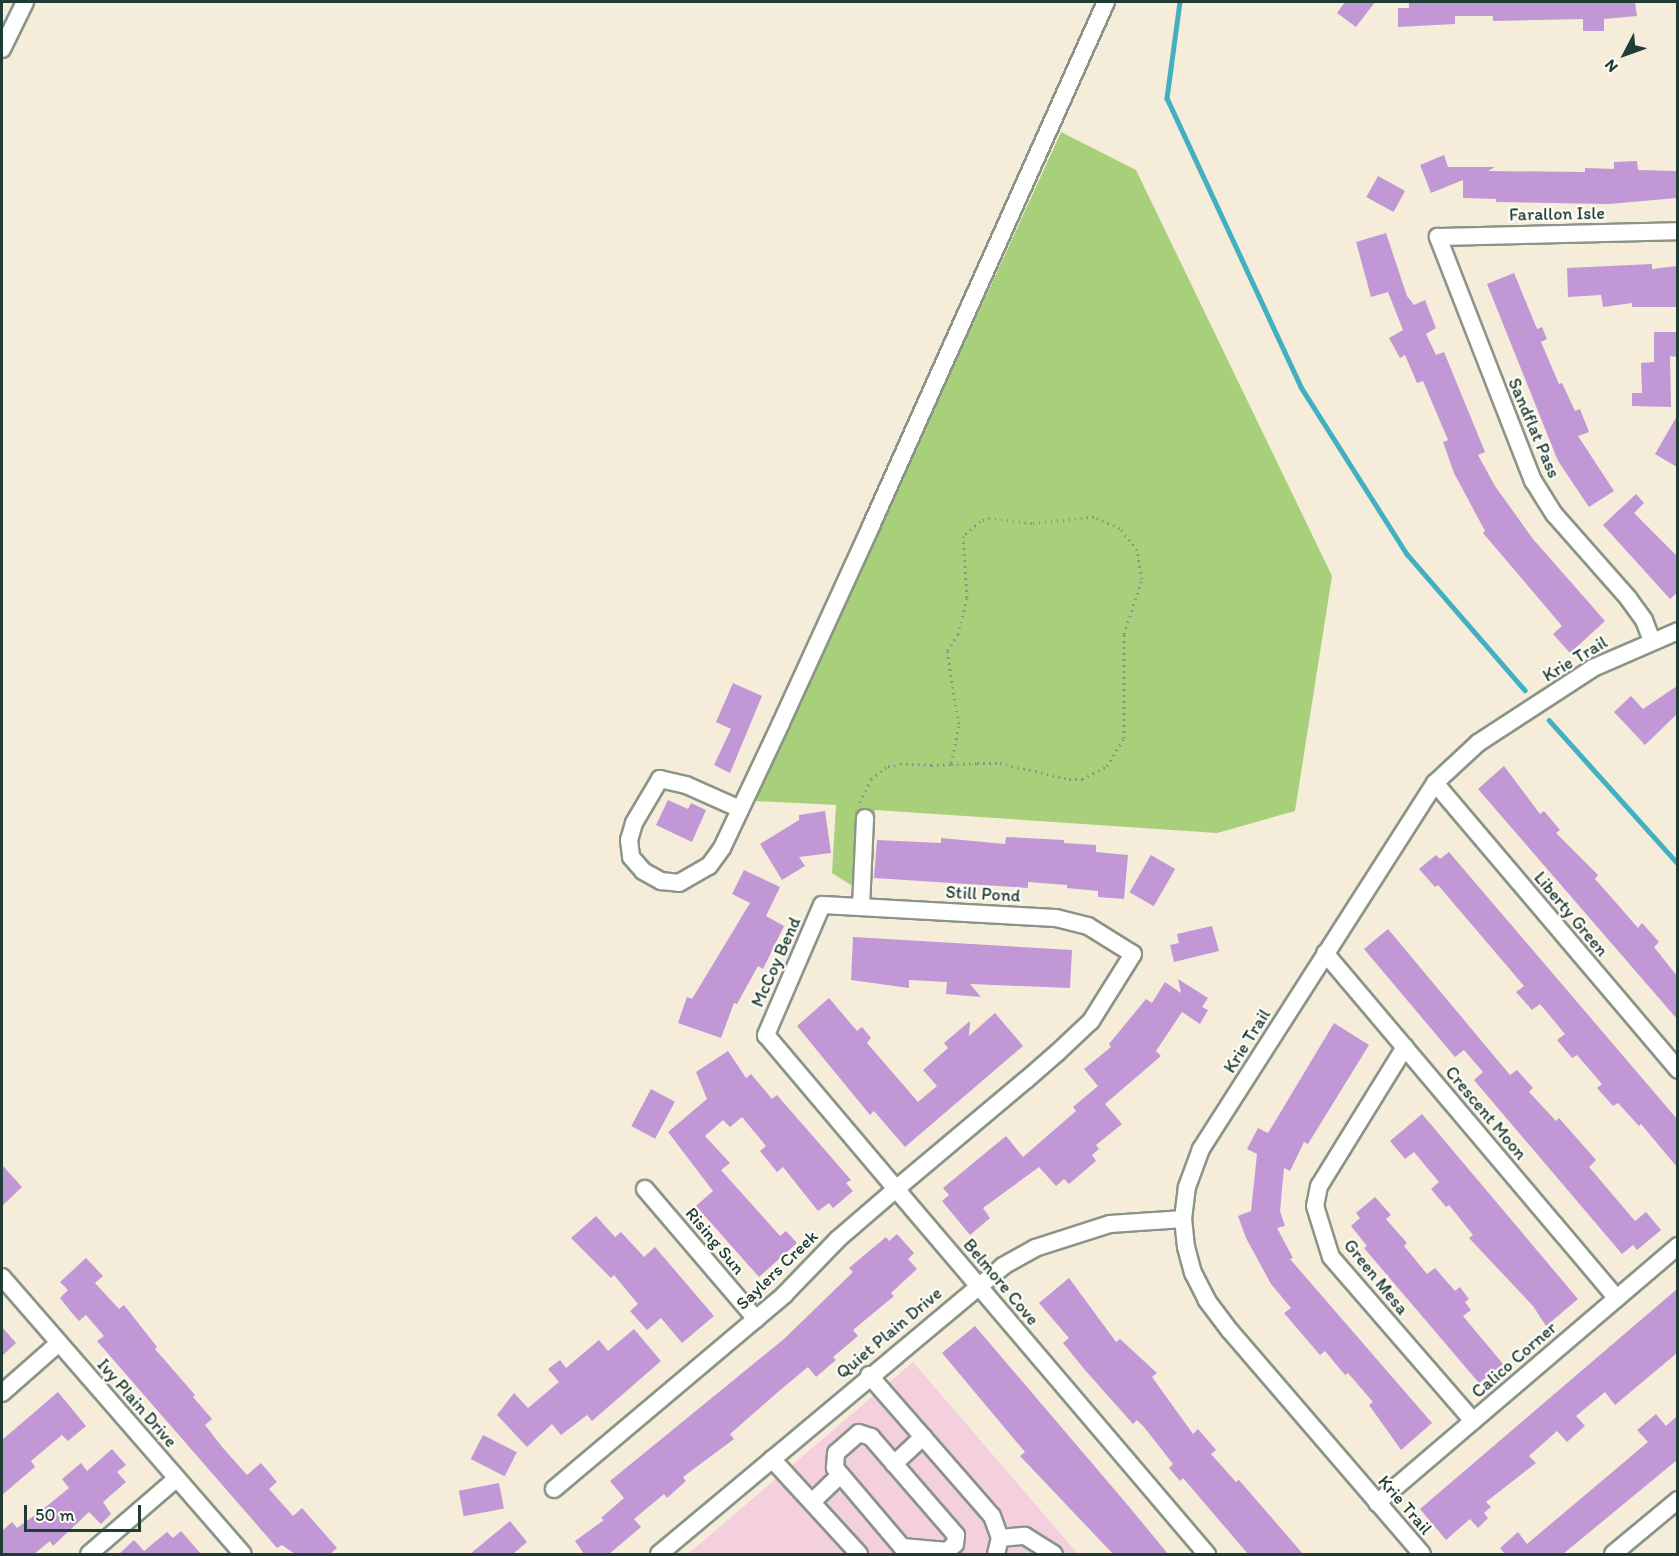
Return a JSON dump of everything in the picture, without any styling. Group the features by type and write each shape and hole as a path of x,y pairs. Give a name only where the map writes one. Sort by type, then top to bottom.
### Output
{"street":[{"path":"2,49 25,2"},
{"path":"740,809 686,785 660,779 634,823 629,840 631,857 643,872 661,881 679,883 696,877 722,848 740,809 1106,2"},
{"name":"Farallon Isle","path":"1437,237 1677,231"},
{"name":"Sandflat Pass","path":"1437,237 1533,480 1554,514 1629,599 1652,641"},
{"name":"Krie Trail","path":"1422,1554 1230,1331 1207,1300 1193,1273 1183,1219 1187,1187 1201,1149 1435,783 1462,756 1593,668 1677,632"},
{"name":"Liberty Green","path":"1435,783 1677,1070"},
{"path":"861,907 865,818"},
{"name":"Still Pond","path":"822,905 1072,920 1088,926 1133,954"},
{"name":"McCoy Bend","path":"766,1035 822,905"},
{"name":"Crescent Moon","path":"1325,953 1617,1298"},
{"name":"Saylers Creek","path":"554,1489 756,1319 837,1239 1026,1080 1091,1021 1133,954"},
{"name":"Belmore Cove","path":"766,1035 1207,1554"},
{"name":"Green Mesa","path":"1405,1047 1319,1186 1315,1206 1331,1257 1473,1421"},
{"path":"1026,1080 1037,1093"},
{"name":"Rising Sun","path":"645,1189 756,1319"},
{"name":"Quiet Plain Drive","path":"659,1554 977,1284 1035,1248 1068,1235 1110,1224 1183,1219"},
{"name":"Calico Corner","path":"1377,1503 1677,1246"},
{"name":"Ivy Plain Drive","path":"2,1277 243,1554"},
{"path":"2,1393 59,1343"},
{"path":"869,1376 992,1516 998,1546 1025,1536 1054,1554"},
{"path":"859,1433 871,1437 956,1535 955,1545 948,1551 902,1547 840,1475 835,1468 836,1453 859,1433"},
{"path":"894,1464 923,1437"},
{"path":"772,1459 859,1554"},
{"path":"812,1502 840,1475"},
{"path":"89,1554 177,1478"},
{"path":"1613,1554 1677,1500"}],"path":[{"path":"865,818 860,810 861,796 878,772 900,764 951,764 1000,763 1056,779 1082,779 1096,774 1115,757 1124,738 1124,634 1142,579 1137,550 1120,528 1094,517 1032,522 990,518 980,521 963,536 967,598 958,634 946,651 959,726 951,764"}],"shaded area":[{"path":"913,1362 1078,1554 688,1554"}],"green space":[{"path":"1061,132 1136,170 1332,576 1295,811 1217,833 875,810 869,889 854,887 832,873 836,805 755,801"}],"building":[{"path":"1345,2 1375,2 1356,27 1337,13"},
{"path":"1409,2 1635,2 1637,16 1604,19 1604,31 1583,31 1583,19 1493,21 1493,16 1455,16 1455,24 1398,27 1398,8 1409,8"},
{"path":"1444,155 1448,167 1495,167 1488,171 1585,172 1585,168 1614,169 1614,162 1637,161 1638,170 1677,171 1677,198 1609,204 1496,202 1496,199 1463,198 1463,180 1431,193 1420,165"},
{"path":"1378,176 1405,191 1393,212 1366,197"},
{"path":"1386,233 1407,296 1414,305 1425,300 1436,328 1426,334 1436,355 1444,352 1485,452 1478,455 1495,486 1533,539 1605,621 1570,653 1553,634 1562,626 1483,533 1485,531 1454,473 1443,442 1448,440 1423,381 1417,383 1405,355 1400,358 1389,338 1403,330 1388,292 1371,297 1356,242"},
{"path":"1652,264 1652,269 1677,266 1677,307 1632,307 1632,303 1603,307 1601,295 1568,297 1567,268"},
{"path":"1514,273 1537,329 1542,327 1547,339 1541,342 1559,384 1562,383 1575,411 1580,409 1589,432 1578,436 1614,491 1589,507 1558,461 1487,284"},
{"path":"1654,332 1677,332 1677,357 1670,356 1671,407 1632,406 1632,393 1642,393 1641,363 1654,362"},
{"path":"1677,416 1677,467 1655,454"},
{"path":"1636,494 1644,503 1634,513 1677,556 1677,593 1670,599 1603,525"},
{"path":"733,683 762,696 730,773 714,765 731,729 716,722"},
{"path":"1677,686 1677,714 1645,745 1614,712 1631,696 1643,709"},
{"path":"1504,766 1540,814 1544,811 1560,830 1556,833 1598,875 1595,879 1638,928 1642,923 1659,942 1654,947 1677,976 1677,1019 1478,789"},
{"path":"668,800 688,809 691,803 706,810 692,842 656,825"},
{"path":"825,811 831,853 799,857 805,866 782,880 760,844 799,820 799,815"},
{"path":"1006,837 1064,840 1064,843 1096,845 1096,852 1128,855 1124,899 1098,897 1098,891 1067,888 1067,885 1028,882 1028,888 874,878 877,840 941,843 941,838 1005,844"},
{"path":"1449,852 1677,1119 1677,1167 1641,1124 1639,1126 1618,1103 1613,1106 1597,1088 1602,1084 1577,1055 1572,1058 1557,1040 1565,1034 1540,1004 1532,1010 1516,992 1524,986 1438,885 1435,887 1419,869 1436,855 1440,859"},
{"path":"1151,855 1175,869 1154,906 1130,892"},
{"path":"744,870 780,887 766,916 784,926 763,969 758,966 737,1004 734,1003 721,1038 678,1023 687,997 692,999 750,903 732,894"},
{"path":"1212,926 1219,951 1174,962 1170,945 1179,943 1177,934"},
{"path":"1388,929 1510,1075 1517,1070 1533,1088 1529,1092 1556,1121 1559,1118 1596,1160 1589,1167 1635,1221 1646,1212 1661,1230 1637,1250 1633,1245 1622,1254 1474,1080 1483,1072 1464,1050 1455,1057 1364,949"},
{"path":"853,937 1072,950 1070,988 970,984 981,997 946,994 947,982 909,980 909,988 851,980"},
{"path":"1178,979 1208,998 1202,1007 1208,1010 1200,1024 1182,1012 1156,1051 1161,1056 1105,1104 1122,1124 1096,1145 1099,1149 1092,1155 1096,1161 1069,1184 1064,1179 1056,1186 1039,1167 983,1208 990,1218 970,1235 942,1201 949,1195 943,1188 1006,1136 1023,1157 1076,1111 1073,1107 1098,1086 1084,1069 1111,1047 1109,1044 1146,999 1152,1003 1165,982 1181,993"},
{"path":"829,998 857,1031 862,1027 871,1038 867,1043 918,1102 937,1086 923,1070 948,1048 944,1043 970,1021 969,1036 995,1013 1023,1046 905,1147 874,1111 870,1115 797,1026"},
{"path":"1334,1023 1369,1045 1308,1144 1304,1142 1290,1171 1284,1168 1280,1211 1285,1226 1277,1228 1293,1258 1290,1259 1432,1423 1401,1450 1369,1405 1373,1402 1348,1373 1345,1375 1325,1351 1320,1355 1284,1313 1291,1308 1271,1284 1246,1238 1238,1216 1251,1211 1257,1154 1247,1149 1258,1128 1268,1133"},
{"path":"728,1051 746,1078 751,1074 772,1099 777,1095 851,1180 846,1183 853,1191 833,1208 829,1203 818,1211 783,1167 777,1172 760,1151 766,1146 742,1117 730,1127 723,1120 705,1136 730,1163 721,1170 780,1236 786,1231 797,1243 759,1277 696,1206 713,1191 668,1132 707,1099 696,1072"},
{"path":"651,1089 675,1102 655,1139 631,1126"},
{"path":"1422,1114 1578,1299 1546,1326 1533,1306 1469,1238 1473,1235 1449,1205 1446,1207 1431,1189 1439,1182 1414,1152 1405,1159 1390,1141"},
{"path":"2,1165 22,1187 2,1206"},
{"path":"1375,1197 1391,1215 1386,1219 1407,1243 1404,1246 1427,1274 1435,1268 1455,1291 1460,1287 1469,1299 1465,1302 1471,1310 1463,1316 1503,1364 1479,1383 1364,1248 1367,1246 1351,1226 1360,1218 1356,1213"},
{"path":"596,1216 615,1237 621,1232 644,1257 655,1247 714,1316 682,1343 661,1318 647,1330 630,1311 638,1304 614,1275 611,1278 571,1238"},
{"path":"897,1234 914,1253 908,1259 917,1269 891,1293 894,1296 853,1330 858,1336 833,1357 836,1360 816,1377 808,1367 779,1391 730,1434 734,1439 683,1477 686,1481 667,1498 664,1494 634,1519 641,1527 609,1554 584,1554 575,1541 604,1520 601,1518 624,1498 610,1481 784,1339 853,1272 849,1268 886,1237 889,1241"},
{"path":"86,1258 103,1276 95,1283 119,1309 124,1305 157,1347 155,1349 195,1395 193,1397 212,1419 205,1425 223,1448 247,1475 261,1463 277,1482 269,1489 293,1516 302,1508 337,1548 330,1554 295,1554 282,1545 277,1548 97,1341 104,1336 86,1315 79,1321 71,1312 60,1298 68,1290 60,1282"},
{"path":"1069,1278 1116,1342 1120,1339 1157,1373 1152,1377 1193,1434 1198,1429 1216,1450 1211,1454 1236,1482 1239,1480 1303,1554 1248,1554 1183,1478 1180,1481 1169,1468 1173,1464 1144,1427 1137,1420 1133,1424 1085,1370 1063,1343 1069,1338 1039,1303"},
{"path":"1677,1289 1677,1353 1615,1405 1605,1392 1576,1416 1585,1426 1567,1442 1557,1431 1529,1456 1536,1463 1486,1502 1491,1507 1484,1513 1488,1518 1478,1528 1470,1519 1446,1540 1420,1509"},
{"path":"975,1326 1168,1554 1113,1554 1020,1456 1025,1452 942,1353"},
{"path":"2,1327 16,1343 2,1356"},
{"path":"634,1329 661,1361 592,1421 587,1415 561,1435 552,1424 527,1447 497,1415 514,1393 528,1408 559,1382 548,1369 560,1360 566,1368 599,1340 608,1351"},
{"path":"58,1392 86,1426 68,1441 62,1435 31,1461 35,1467 2,1495 2,1440"},
{"path":"1656,1414 1666,1426 1677,1416 1677,1460 1563,1554 1505,1554 1500,1548 1518,1532 1527,1544 1648,1442 1637,1430"},
{"path":"483,1435 517,1452 505,1476 471,1459"},
{"path":"112,1449 126,1465 117,1472 126,1482 103,1502 111,1514 101,1524 89,1512 53,1546 50,1541 34,1554 2,1554 2,1531 12,1522 17,1528 69,1488 62,1479 81,1463 87,1471"},
{"path":"499,1483 504,1509 464,1516 459,1491"},
{"path":"510,1521 527,1542 513,1554 470,1554"},
{"path":"181,1531 201,1554 119,1554 134,1540 144,1551 167,1532 173,1538"}],"waterway":[{"path":"1180,2 1167,98 1301,387 1407,554 1525,690"},
{"path":"1549,720 1678,864"}]}
